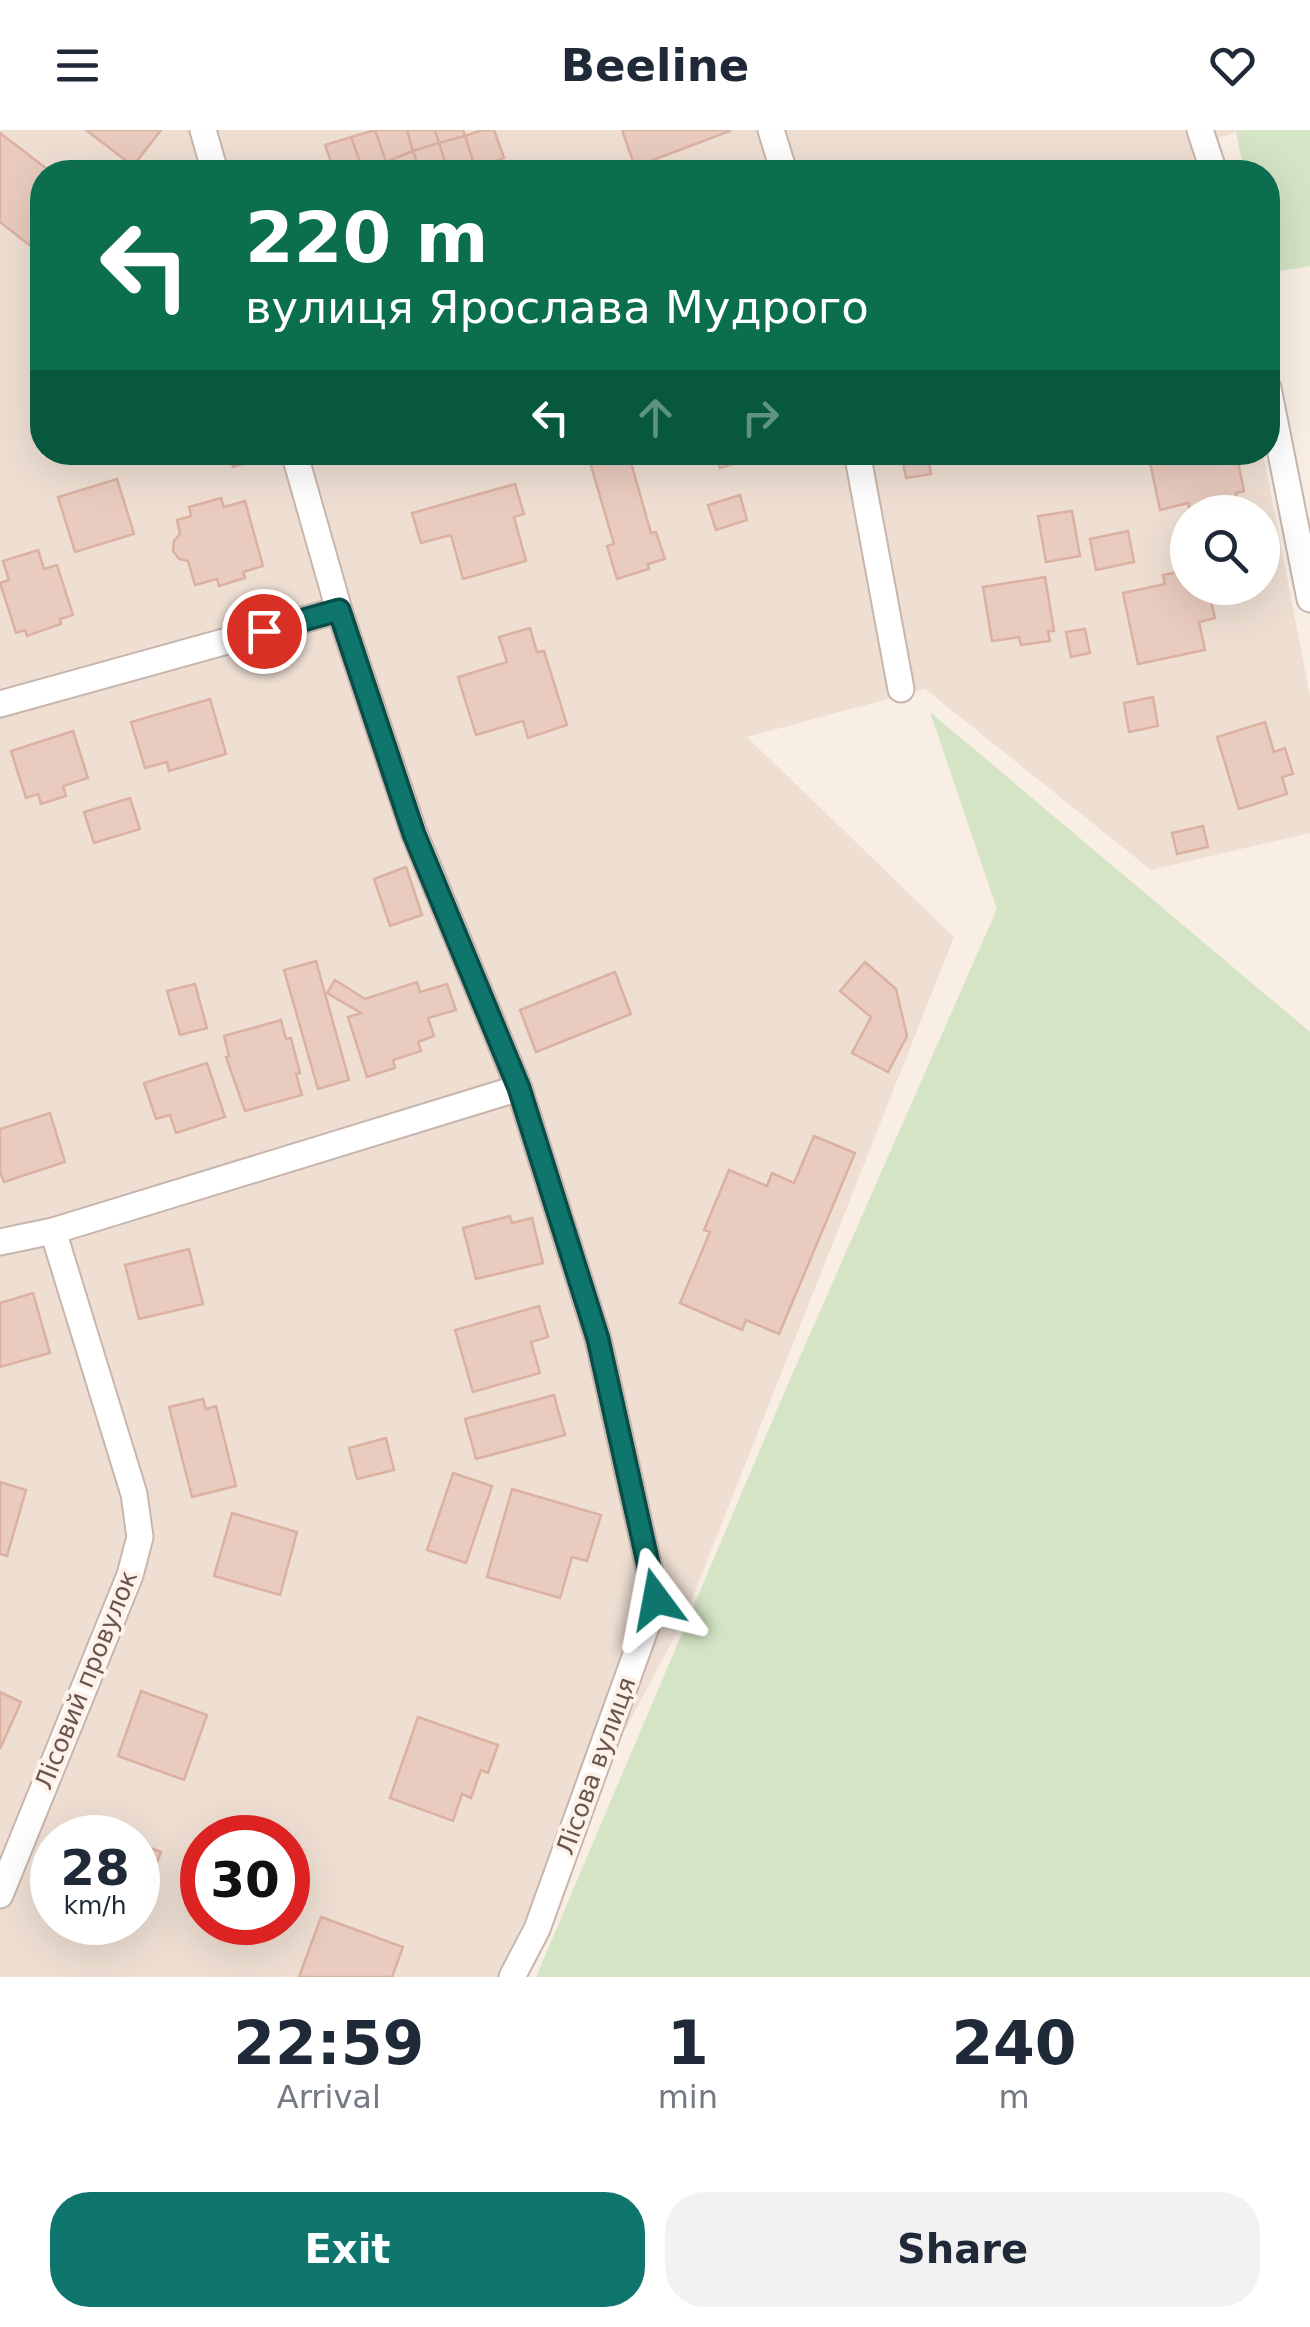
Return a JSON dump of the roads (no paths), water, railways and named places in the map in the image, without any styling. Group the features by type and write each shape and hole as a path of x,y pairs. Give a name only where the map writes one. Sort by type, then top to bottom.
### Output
{"street":[{"path":"202,130 211,160"},
{"path":"770,130 780,160"},
{"path":"1200,130 1210,160"},
{"path":"1280,448 1310,599"},
{"name":"Лісова вулиця","path":"298,465 339,610 414,834 519,1088 598,1339 656,1599 537,1929 512,1977"},
{"path":"859,465 901,689"},
{"path":"0,704 339,610"},
{"path":"0,1242 52,1231 519,1088"},
{"name":"Лісовий провулок","path":"0,1895 130,1575 140,1537 134,1494 52,1231"}]}
